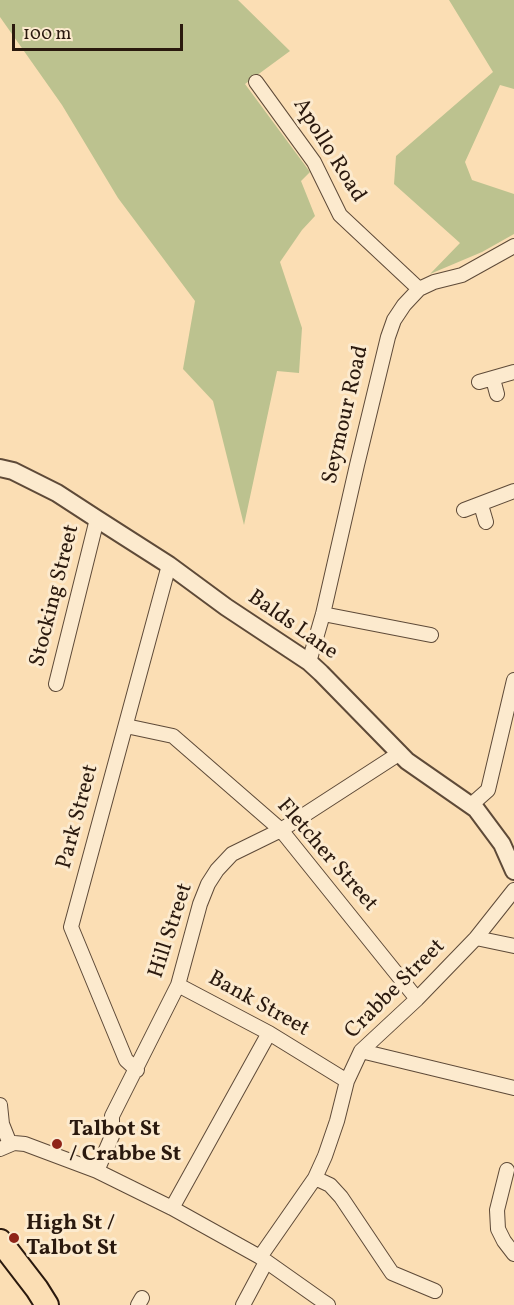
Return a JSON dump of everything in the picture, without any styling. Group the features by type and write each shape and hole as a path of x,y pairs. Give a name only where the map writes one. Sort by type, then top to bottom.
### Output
{"highway":[{"path":"0,1240 47,1305"}],"street":[{"name":"Apollo Road","path":"256,82 314,162 340,215 419,289"},
{"name":"Seymour Road","path":"309,662 323,614 388,337 399,312 419,289 434,282 462,275 514,246"},
{"path":"479,382 514,372"},
{"path":"493,378 497,394"},
{"name":"Balds Lane","path":"0,468 13,471 57,493 169,565 226,607 309,662 407,761 471,805 502,844 514,872"},
{"path":"464,510 514,491"},
{"path":"481,505 486,522"},
{"name":"Stocking Street","path":"56,684 98,519"},
{"name":"Park Street","path":"137,1070 126,1059 71,927 169,565"},
{"path":"323,614 431,635"},
{"path":"471,805 488,790 514,680"},
{"name":"Fletcher Street","path":"126,726 173,736 281,830 417,999"},
{"name":"Hill Street","path":"97,1171 112,1136 112,1116 178,985 201,904 208,884 217,870 232,854 281,830 400,753"},
{"name":"Crabbe Street","path":"243,1305 263,1260 315,1178 337,1122 347,1081 361,1051 417,999 476,938 514,890"},
{"path":"476,938 514,946"},
{"name":"Bank Street","path":"178,985 269,1033 347,1081"},
{"path":"172,1208 269,1033"},
{"path":"361,1051 514,1088"},
{"path":"0,1105 5,1147 25,1144 97,1171 172,1208 263,1260 328,1305"},
{"path":"507,1170 497,1210 498,1229 514,1254"},
{"path":"315,1178 330,1185 341,1197 392,1273 435,1291"}],"green space":[{"path":"0,0 238,0 290,51 245,84 310,172 301,181 315,216 302,230 280,262 302,328 299,373 277,371 244,525 213,401 183,369 195,301 118,198 62,105 0,17"},
{"path":"449,0 514,0 514,89 500,85 465,162 472,180 514,194 514,234 482,252 430,274 460,243 394,184 396,156 493,72"}],"place":[{"name":"Talbot St / Crabbe St","path":"57,1144"},
{"name":"High St / Talbot St","path":"14,1238"}]}
